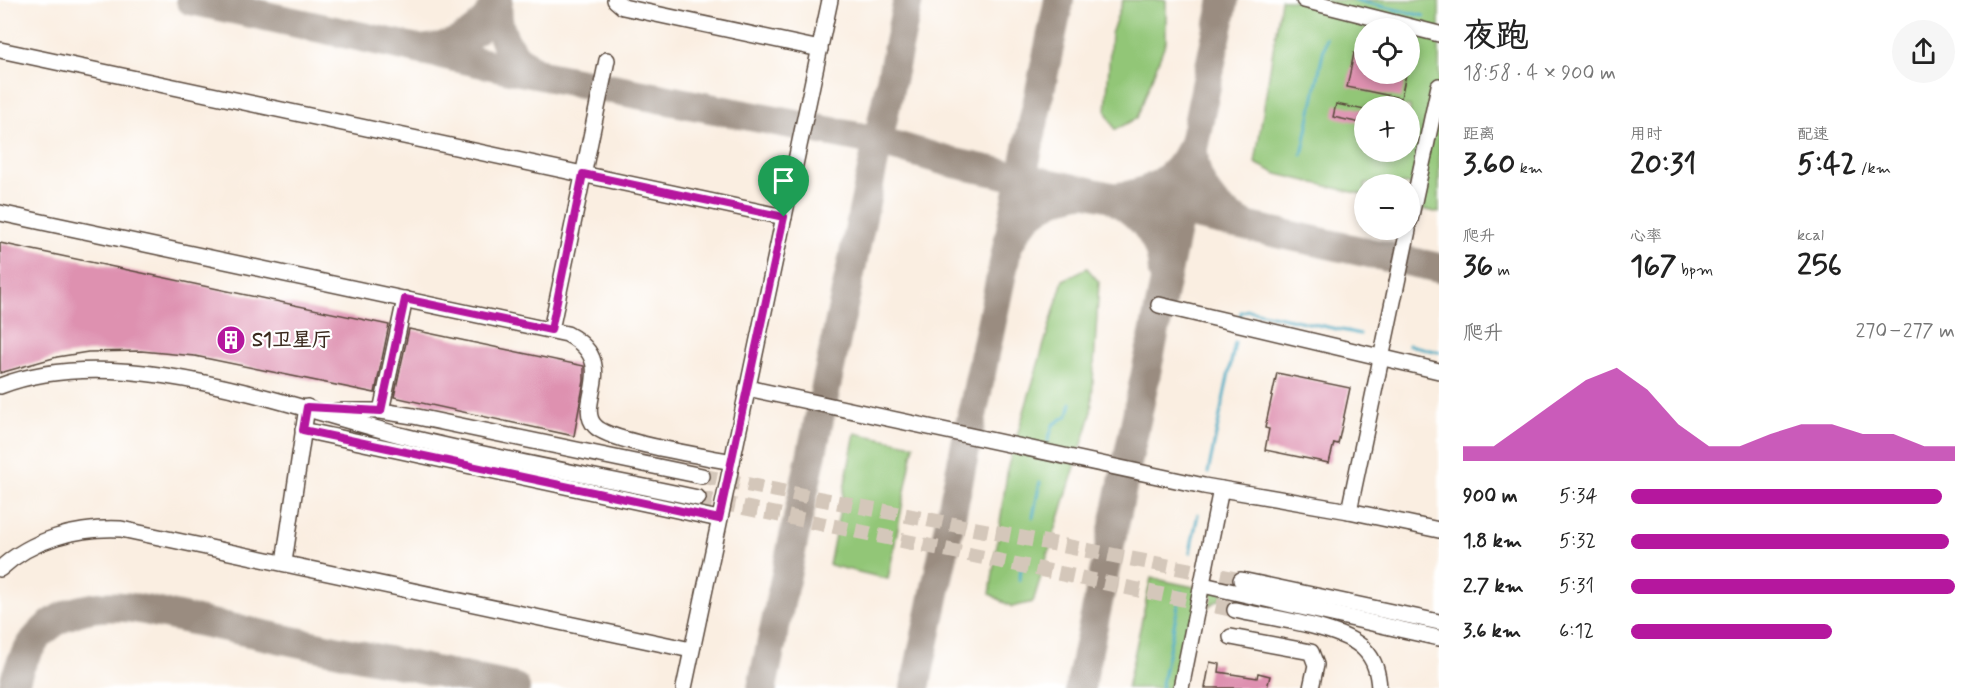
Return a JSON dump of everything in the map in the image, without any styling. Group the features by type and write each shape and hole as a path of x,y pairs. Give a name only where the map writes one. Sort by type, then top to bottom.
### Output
{"lane":[{"path":"615,0 623,7 820,49"},
{"path":"684,688 830,0"},
{"path":"1304,0 1439,34"},
{"path":"0,50 784,217"},
{"path":"551,330 607,60"},
{"path":"1420,174 1439,86"},
{"path":"0,213 551,330 576,338 592,355 595,382 590,411 592,423 597,428 622,438 732,462"},
{"path":"1349,511 1406,240"},
{"path":"381,411 405,299"},
{"path":"1159,306 1439,371"},
{"path":"0,386 72,372 135,373 166,377 307,407 405,436 698,498"},
{"path":"747,388 1221,489 1349,511 1439,530"},
{"path":"307,407 381,411 702,476"},
{"path":"284,562 307,407"},
{"path":"303,430 719,519"},
{"path":"1181,688 1221,489"},
{"path":"0,569 21,554 51,539 80,530 104,528 140,532 691,650"},
{"path":"1240,580 1439,622"},
{"path":"1203,585 1439,638"},
{"path":"1235,610 1328,631 1354,641 1373,660 1378,673 1379,688"},
{"path":"1231,637 1311,652 1316,665 1311,688"}],"green space":[{"path":"1123,0 1166,0 1166,41 1137,118 1115,130 1106,112 1111,34"},
{"path":"1281,0 1439,0 1439,213 1420,208 1420,174 1354,174 1354,192 1277,174 1255,163"},
{"path":"1087,268 1099,282 1091,415 1033,602 1012,607 990,594 1008,466 1063,280"},
{"path":"855,433 914,445 888,579 829,565"},
{"path":"1151,578 1223,593 1223,598 1210,605 1192,624 1182,648 1173,688 1127,688"}],"building":[{"path":"1354,53 1354,84 1404,84 1401,96 1347,87"},
{"path":"1336,104 1354,108 1354,122 1333,117"},
{"name":"S1卫星厅","path":"0,243 389,325 375,393 195,356 141,351 88,352 57,357 0,373"},
{"path":"409,329 584,366 584,381 574,436 394,397"},
{"path":"1277,373 1350,388 1338,444 1334,443 1329,463 1265,450 1269,429 1265,428"},
{"path":"1210,662 1220,664 1219,672 1257,678 1258,673 1270,676 1267,688 1205,688"}],"waterway":[{"path":"1354,0 1424,16"},
{"path":"1302,155 1326,38"},
{"path":"1239,320 1241,312 1248,310 1360,334"},
{"path":"1208,473 1235,343"},
{"path":"1409,345 1439,352"},
{"path":"1048,441 1053,425 1068,415 1071,403"},
{"path":"1033,517 1040,482"},
{"path":"1190,552 1198,514"},
{"path":"1019,580 1023,560"},
{"path":"1161,688 1181,592"}],"taxiway":[{"path":"191,0 515,70 878,141 950,162 1439,268"},
{"path":"428,49 450,45 470,35 486,20 497,0"},
{"path":"498,0 499,23 506,43 519,60 538,73"},
{"path":"762,688 908,0"},
{"path":"915,688 1059,0"},
{"path":"1080,688 1224,0"},
{"path":"1118,197 1140,192 1161,183 1178,169 1190,150"},
{"path":"1193,152 1197,174 1207,194 1222,211 1241,223"},
{"path":"1011,240 1024,221 1041,206 1062,196 1085,191"},
{"path":"1117,201 1135,214 1150,231 1159,250 1163,273"},
{"path":"13,688 21,664 32,645 45,630 61,618 99,607 145,610 515,688"}],"tunnel":[{"path":"702,476 1241,580"},
{"path":"698,498 1235,610"}],"place":[{"name":"S1卫星厅","path":"231,340"}],"route":[{"path":"583,174 784,217 719,519 303,430 307,407 342,411 381,411 405,299 551,330 583,174"}]}
